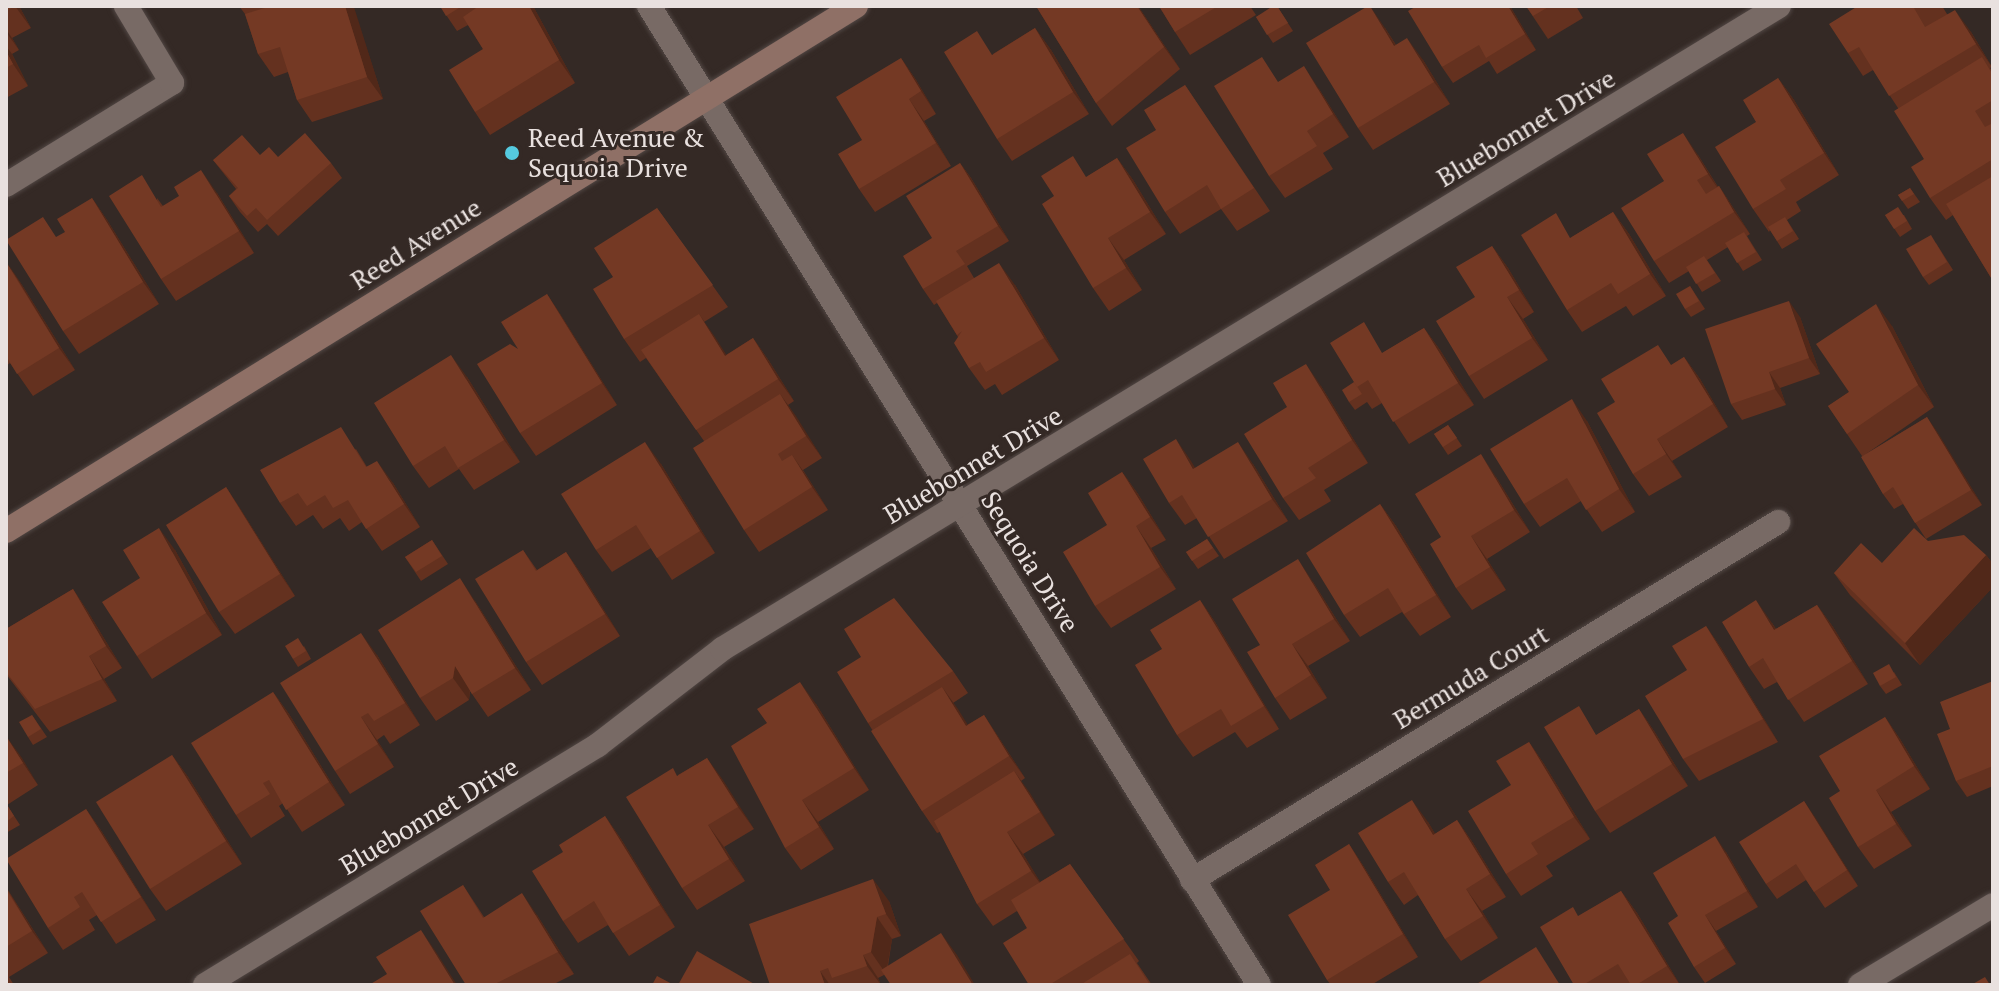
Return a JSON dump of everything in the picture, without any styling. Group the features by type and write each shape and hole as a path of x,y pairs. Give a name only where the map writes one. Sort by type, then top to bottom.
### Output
{"main road":[{"name":"Reed Avenue","path":"6,531 856,6"}],"street":[{"path":"6,185 172,83 126,6"},
{"name":"Sequoia Drive","path":"649,6 1259,985"},
{"name":"Bluebonnet Drive","path":"205,985 598,745 722,649 1779,6"},
{"name":"Bermuda Court","path":"1192,880 1778,522"},
{"path":"1860,985 1993,905"}],"building":[{"path":"271,6 345,6 367,77 297,100 280,47 258,54 245,14"},
{"path":"440,6 462,6 446,16"},
{"path":"479,6 529,6 559,60 475,112 449,70 483,49 463,17"},
{"path":"1036,6 1137,6 1164,47 1096,103"},
{"path":"1159,6 1218,6 1175,32"},
{"path":"1277,6 1288,23 1267,35 1256,17"},
{"path":"1368,6 1394,46 1407,38 1434,82 1358,128 1306,43"},
{"path":"1417,6 1508,6 1525,34 1486,58 1479,45 1442,67 1408,11"},
{"path":"1526,6 1550,6 1533,16"},
{"path":"1858,6 1917,6 1914,8 1925,27 1955,10 1976,44 1889,96 1859,47 1848,53 1829,24"},
{"path":"1035,28 1073,92 997,139 944,52 977,31 992,55"},
{"path":"6,51 13,64 6,68"},
{"path":"1262,57 1278,82 1304,66 1333,114 1307,131 1317,146 1269,176 1214,86"},
{"path":"1982,57 1993,75 1993,100 1975,111 1985,127 1993,123 1993,159 1930,198 1911,167 1924,159 1894,111"},
{"path":"901,58 921,91 909,99 936,143 859,189 838,154 862,140 836,97"},
{"path":"1778,78 1824,153 1780,180 1786,189 1753,209 1715,147 1756,122 1743,100"},
{"path":"1185,85 1254,188 1221,209 1207,185 1165,212 1126,148 1156,130 1144,110"},
{"path":"305,133 331,163 267,220 256,208 247,216 229,196 238,188 213,160 242,135 260,155 269,147 278,157"},
{"path":"1683,133 1708,174 1697,180 1706,194 1719,186 1734,212 1654,261 1621,208 1664,181 1647,154"},
{"path":"1073,156 1086,177 1117,158 1150,212 1108,238 1126,268 1093,288 1042,204 1054,196 1041,176"},
{"path":"960,163 998,226 956,251 965,264 923,289 903,256 932,238 906,196"},
{"path":"201,170 239,231 161,279 109,196 142,175 161,207 179,196 174,187"},
{"path":"1993,176 1993,281 1946,204"},
{"path":"1910,188 1914,194 1902,201 1898,195"},
{"path":"92,198 143,282 63,331 6,240 43,217 56,237 65,232 57,219"},
{"path":"1898,207 1907,221 1894,229 1885,215"},
{"path":"657,208 713,285 624,339 593,289 613,277 594,248"},
{"path":"1613,212 1650,274 1618,294 1611,283 1567,310 1521,235 1556,213 1570,238"},
{"path":"1785,217 1793,231 1777,241 1768,227"},
{"path":"1744,232 1756,252 1737,263 1725,243"},
{"path":"1931,235 1947,262 1923,277 1906,249"},
{"path":"1492,246 1519,290 1507,297 1532,338 1469,376 1436,321 1475,297 1456,267"},
{"path":"1704,256 1715,273 1696,284 1686,267"},
{"path":"6,262 59,348 17,374 6,356"},
{"path":"999,263 1044,338 986,372 980,362 969,368 954,343 962,331 957,335 936,301"},
{"path":"1690,286 1699,301 1685,309 1676,294"},
{"path":"547,294 602,383 520,433 477,364 510,344 518,349 501,322"},
{"path":"1789,301 1809,358 1769,372 1775,389 1731,404 1705,329"},
{"path":"1876,304 1918,385 1847,434 1828,406 1849,392 1816,344"},
{"path":"699,314 725,356 753,338 778,379 696,430 641,350"},
{"path":"1364,322 1382,353 1424,328 1458,383 1393,422 1368,380 1357,387 1330,343"},
{"path":"1658,345 1671,365 1684,357 1713,404 1657,439 1666,454 1633,474 1597,413 1615,402 1601,379"},
{"path":"451,355 504,440 458,468 445,446 413,466 374,403"},
{"path":"1306,364 1352,440 1308,468 1316,478 1283,498 1244,434 1287,407 1273,383"},
{"path":"1354,382 1362,394 1349,402 1342,390"},
{"path":"780,394 806,436 778,454 782,461 792,455 812,487 744,530 693,448"},
{"path":"1572,399 1619,489 1586,510 1567,478 1524,504 1490,449"},
{"path":"1927,417 1971,490 1915,523 1893,487 1883,494 1861,457"},
{"path":"1448,425 1457,438 1443,447 1434,434"},
{"path":"341,427 366,467 377,461 404,504 366,529 348,500 333,508 325,495 307,506 298,493 280,503 260,470"},
{"path":"1176,439 1193,469 1238,442 1272,499 1208,537 1182,495 1169,503 1143,459"},
{"path":"645,442 700,531 657,558 636,525 596,550 561,494"},
{"path":"1481,454 1514,510 1471,536 1490,567 1456,588 1430,544 1441,537 1415,494"},
{"path":"1122,472 1150,517 1136,526 1160,567 1095,606 1063,552 1107,525 1088,493"},
{"path":"226,487 280,574 219,612 166,525"},
{"path":"1380,504 1436,595 1404,614 1388,588 1344,615 1306,553"},
{"path":"159,528 206,613 137,656 102,602 140,578 123,550"},
{"path":"1914,528 1928,541 1964,535 1986,555 1905,643 1834,573 1861,543 1882,563"},
{"path":"1207,539 1213,548 1192,561 1186,552"},
{"path":"432,540 442,556 416,572 405,557"},
{"path":"523,550 536,571 566,552 605,614 526,662 475,579"},
{"path":"1298,559 1334,619 1292,644 1311,675 1275,698 1247,652 1260,645 1232,599"},
{"path":"460,578 515,668 472,694 455,666 453,678 420,698 378,630"},
{"path":"73,589 106,646 89,656 102,679 35,709 6,672 6,629"},
{"path":"894,598 953,671 868,723 837,672 861,657 844,629"},
{"path":"1200,600 1264,706 1231,726 1221,709 1177,735 1135,665 1162,649 1150,630"},
{"path":"1756,600 1774,630 1817,605 1852,661 1788,700 1763,658 1749,667 1722,622"},
{"path":"1706,626 1763,719 1683,759 1645,696 1687,670 1672,646"},
{"path":"361,633 405,703 374,721 368,713 361,717 378,744 335,771 280,683"},
{"path":"298,638 306,651 293,659 285,646"},
{"path":"1889,664 1896,677 1880,686 1873,673"},
{"path":"1993,681 1993,766 1956,781 1937,734 1950,729 1940,702"},
{"path":"800,682 854,768 802,800 819,827 785,848 731,746 767,723 757,709"},
{"path":"942,687 966,726 984,715 1009,756 922,811 871,731"},
{"path":"273,692 329,782 286,810 269,780 263,783 270,794 236,815 191,743"},
{"path":"1579,706 1596,735 1639,709 1672,764 1595,811 1544,727"},
{"path":"32,715 41,729 28,737 19,722"},
{"path":"1885,717 1914,766 1876,790 1896,824 1858,847 1829,798 1840,791 1819,756"},
{"path":"6,736 23,763 6,773"},
{"path":"1529,742 1574,817 1531,843 1538,854 1506,874 1468,811 1511,785 1496,761"},
{"path":"172,755 226,841 150,889 96,802"},
{"path":"707,758 738,807 708,825 729,859 682,888 626,797 673,768 677,776"},
{"path":"1014,771 1040,812 1007,832 1031,871 977,904 934,821"},
{"path":"1412,800 1433,835 1457,820 1490,874 1466,889 1483,916 1445,939 1404,872 1388,882 1358,833"},
{"path":"1804,801 1847,870 1814,892 1796,864 1766,884 1739,842"},
{"path":"6,803 14,816 6,822"},
{"path":"86,809 141,897 101,922 82,892 74,897 80,907 48,928 6,859"},
{"path":"605,816 660,905 613,933 594,901 563,921 532,871 563,852 559,845"},
{"path":"1715,836 1747,891 1705,915 1725,948 1694,967 1668,923 1678,916 1653,873"},
{"path":"1349,844 1403,934 1327,980 1288,915 1330,890 1315,865"},
{"path":"1070,864 1124,939 1049,985 1029,985 1003,943 1027,928 1011,900"},
{"path":"873,879 886,914 877,917 871,952 863,955 867,966 832,978 828,968 820,971 825,985 770,985 749,924"},
{"path":"463,885 483,918 522,893 558,952 493,985 466,985 420,911"},
{"path":"6,889 32,931 6,947"},
{"path":"1621,891 1667,966 1636,985 1631,985 1618,964 1583,985 1574,985 1540,927 1573,907 1578,916"},
{"path":"421,930 455,985 369,985 387,974 376,957"},
{"path":"941,933 973,985 891,985 881,970"},
{"path":"1536,947 1560,985 1475,985"},
{"path":"697,951 756,985 678,985"},
{"path":"1130,954 1150,985 1080,985"},
{"path":"657,976 674,985 652,985"},
{"path":"1985,977 1990,985 1971,985"}],"place":[{"name":"Reed Avenue & Sequoia Drive","path":"512,153"}]}
